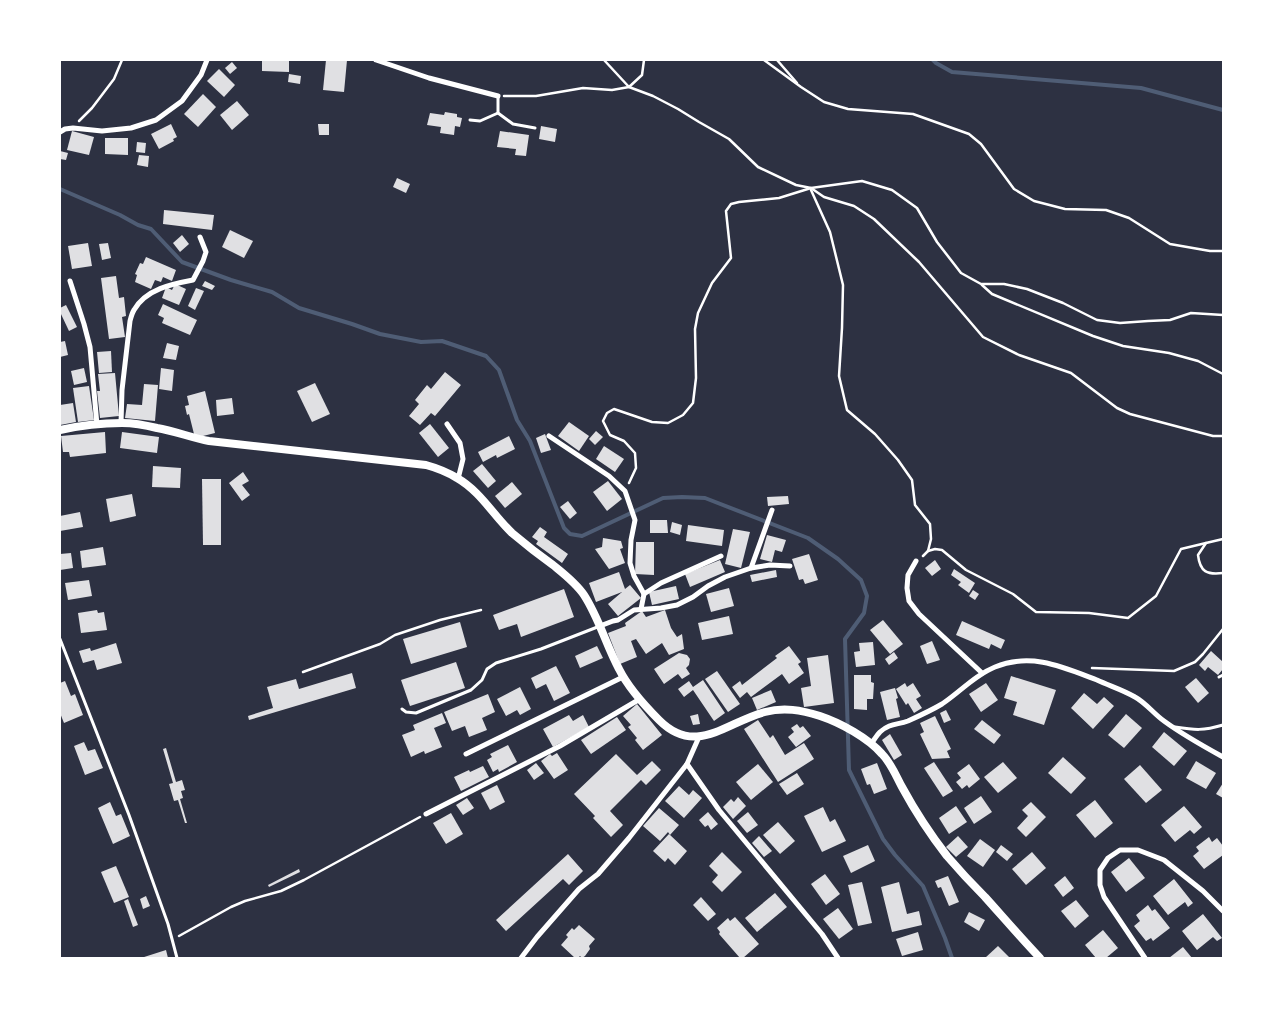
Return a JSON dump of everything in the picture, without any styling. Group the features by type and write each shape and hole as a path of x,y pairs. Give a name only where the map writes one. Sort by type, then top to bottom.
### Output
{"street":[{"path":"60,132 73,128 102,131 130,128 156,120 182,101 201,74 206,60"},
{"path":"376,60 429,78 498,96"},
{"path":"122,423 122,390 133,310 146,296 159,289 171,284 193,280 204,260 206,252 200,237"},
{"path":"70,281 90,347 97,425"},
{"path":"60,430 122,423 158,428 209,441 426,465 440,469 458,479 474,492 512,532 568,577 582,591 591,606 623,677 659,720 672,731 690,737 699,737 718,732 753,716 784,709 799,710 829,719 846,727 872,744 892,767 922,820 948,857 1040,958"},
{"path":"447,424 460,443 463,459 458,479"},
{"path":"549,436 609,476 625,491 635,520 631,540 630,563 634,576 644,594 641,608"},
{"path":"751,568 771,513"},
{"path":"644,594 661,583 721,556"},
{"path":"916,561 908,575 909,601 919,614 982,673"},
{"path":"600,626 618,620 641,608 661,608 677,605 725,577 751,568 770,565 790,566"},
{"path":"872,744 881,731 892,724 906,721 930,711 982,673 1007,663 1020,660 1034,660 1067,668 1138,698 1183,736 1223,757"},
{"path":"466,754 623,677"},
{"path":"426,814 560,746 640,698"},
{"path":"522,958 537,937 579,889 598,874 629,838 687,764 699,737"},
{"path":"687,764 720,810 822,934 838,958"},
{"path":"1145,958 1104,897 1100,885 1100,870 1108,858 1120,850 1138,850 1164,860 1203,891 1223,911"}],"lane":[{"path":"498,96 498,113"},
{"path":"470,120 480,121 498,113"},
{"path":"498,113 513,124 535,128"},
{"path":"402,709 406,712 416,713 471,690 482,680 487,669 496,663 600,626"},
{"path":"60,639 129,814 177,958"},
{"path":"1172,727 1195,730 1223,725"}],"path":[{"path":"73,128 92,108 114,79 122,60"},
{"path":"604,60 629,87 662,100 730,139 758,167 796,185 811,188 824,197 854,206 874,219 919,262 983,337 1018,354 1071,373 1117,408 1130,414 1213,436 1223,436"},
{"path":"498,96 536,96 583,88 612,90 629,87 642,75 644,60"},
{"path":"764,60 801,88 824,102 848,109 913,114 969,134 981,144 1014,189 1034,201 1065,209 1106,210 1129,218 1170,244 1210,251 1223,251"},
{"path":"777,60 801,88"},
{"path":"625,491 636,468 635,453 624,441 610,435 603,421 607,413 614,409 652,422 668,423 683,415 693,403 696,378 695,329 698,313 712,284 731,258 726,211 731,204 739,202 779,198 811,188 862,181 892,190 917,208 937,242 961,273 981,284 992,294 1093,336 1123,346 1169,353 1198,361 1223,374"},
{"path":"811,188 830,232 843,285 839,376 847,410 875,434 898,460 912,480 915,505 930,524 931,538 928,551"},
{"path":"981,284 1004,284 1027,290 1063,303 1097,320 1120,323 1170,320 1191,313 1223,315"},
{"path":"916,561 935,548 942,550 966,570 1013,594 1036,612 1089,613 1128,618 1156,596 1181,549 1223,539"},
{"path":"1206,543 1198,555 1201,567 1206,572 1214,574 1223,573"},
{"path":"303,672 380,644 395,635 440,620 481,610"},
{"path":"1086,668 1174,671 1194,662 1223,629"},
{"path":"172,939 238,904 281,891 304,880 426,814"}],"building":[{"path":"262,60 289,60 289,72 262,71"},
{"path":"326,60 347,60 344,92 323,90"},
{"path":"232,62 237,68 230,74 225,68"},
{"path":"219,69 235,85 224,97 207,81"},
{"path":"289,74 301,76 300,84 288,82"},
{"path":"203,94 216,107 198,127 184,114"},
{"path":"237,101 249,115 232,130 220,115"},
{"path":"445,112 457,114 457,117 462,118 460,127 455,126 454,135 440,133 441,127 427,125 430,113 444,115"},
{"path":"171,124 177,137 173,139 174,141 159,149 151,134"},
{"path":"318,124 329,124 329,135 319,135"},
{"path":"541,126 557,129 555,142 539,139"},
{"path":"72,131 94,137 89,155 67,150"},
{"path":"500,131 529,135 526,156 515,155 516,149 497,147"},
{"path":"105,138 128,138 128,155 105,154"},
{"path":"137,142 146,143 145,153 136,152"},
{"path":"60,151 68,153 66,160 60,159"},
{"path":"139,155 149,156 148,167 137,165"},
{"path":"397,178 410,184 406,193 393,187"},
{"path":"164,210 214,215 212,230 163,224"},
{"path":"230,230 253,241 244,258 222,247"},
{"path":"182,235 189,244 180,252 173,243"},
{"path":"88,243 92,266 72,269 68,246"},
{"path":"108,243 111,258 102,260 99,244"},
{"path":"146,257 176,270 172,281 163,277 161,282 155,280 151,289 135,282 137,275 135,274 140,263 143,264"},
{"path":"116,276 119,298 124,297 126,316 122,317 125,337 109,339 101,278"},
{"path":"205,281 215,286 212,290 202,286"},
{"path":"175,284 186,289 179,305 162,298 166,287 172,290"},
{"path":"196,288 204,291 195,310 188,306"},
{"path":"163,304 197,320 190,335 162,323 164,318 158,315"},
{"path":"66,305 77,327 69,331 60,312 60,308"},
{"path":"65,341 68,355 60,357 60,342"},
{"path":"167,343 179,346 176,360 163,358"},
{"path":"111,351 112,372 99,373 97,352"},
{"path":"84,368 87,382 74,385 71,371"},
{"path":"161,368 174,370 172,391 159,389"},
{"path":"445,372 461,385 435,416 431,413 420,425 409,416 419,404 415,400 427,385 431,389"},
{"path":"115,373 119,416 100,418 97,391 100,391 98,374"},
{"path":"315,383 330,414 312,422 297,391"},
{"path":"144,384 158,385 155,421 125,418 127,404 142,405"},
{"path":"89,386 94,420 78,422 73,388"},
{"path":"205,391 215,433 195,438 185,406 189,405 187,396"},
{"path":"232,398 234,414 217,416 216,400"},
{"path":"73,403 76,422 60,425 60,405"},
{"path":"569,422 589,436 579,451 558,436"},
{"path":"430,424 449,448 438,457 419,433"},
{"path":"596,431 603,437 595,445 589,439"},
{"path":"105,432 106,453 70,457 69,452 63,452 61,436"},
{"path":"122,432 159,437 157,453 120,448"},
{"path":"545,434 551,450 541,453 536,438"},
{"path":"509,436 515,449 497,458 496,455 483,462 478,452"},
{"path":"604,446 624,459 615,472 596,459"},
{"path":"482,464 496,481 488,488 473,471"},
{"path":"153,466 181,468 180,488 152,487"},
{"path":"243,472 249,481 242,485 250,495 242,501 229,483"},
{"path":"202,479 221,479 221,545 203,545"},
{"path":"608,481 622,499 607,511 593,492"},
{"path":"512,482 522,494 505,508 495,496"},
{"path":"132,494 136,516 110,522 106,499"},
{"path":"788,496 789,504 768,506 767,497"},
{"path":"568,501 577,513 570,519 560,507"},
{"path":"80,512 83,527 60,531 60,516"},
{"path":"650,520 667,520 668,533 650,533"},
{"path":"672,522 682,525 680,535 670,532"},
{"path":"688,525 724,530 722,546 686,541"},
{"path":"540,527 547,532 544,537 568,554 562,563 536,544 538,541 532,537"},
{"path":"733,529 750,532 741,568 725,564"},
{"path":"767,535 786,540 782,552 775,550 772,562 760,559"},
{"path":"603,538 621,541 623,548 620,549 625,563 609,569 595,549 602,547"},
{"path":"636,542 654,542 654,575 635,574"},
{"path":"103,547 106,565 82,568 80,551"},
{"path":"71,553 73,568 60,570 60,554"},
{"path":"809,554 818,580 805,584 803,579 799,580 792,559"},
{"path":"720,560 725,572 690,587 685,574"},
{"path":"935,560 941,569 932,576 925,568"},
{"path":"954,569 975,583 969,593 958,585 961,582 951,575"},
{"path":"776,570 777,577 752,582 750,575"},
{"path":"619,572 625,589 630,585 641,598 618,616 608,604 622,592 596,602 589,583"},
{"path":"89,580 92,596 68,600 65,583"},
{"path":"676,586 679,599 652,605 649,592"},
{"path":"729,588 734,606 711,612 706,594"},
{"path":"564,589 574,617 521,637 517,624 499,630 493,615"},
{"path":"973,590 979,594 975,600 969,596"},
{"path":"97,610 98,613 104,612 107,630 81,633 78,613"},
{"path":"665,610 671,628 677,637 682,634 684,649 669,655 662,643 646,654 636,639 631,641 637,657 620,664 608,633 626,626 625,623 642,611 646,617"},
{"path":"729,616 733,634 702,640 698,623"},
{"path":"883,620 903,644 890,654 870,630"},
{"path":"962,621 1005,640 1001,649 991,644 989,649 956,635"},
{"path":"460,622 467,647 411,664 403,639"},
{"path":"932,641 940,660 927,664 920,646"},
{"path":"873,642 875,665 856,667 854,652 860,651 859,643"},
{"path":"116,643 122,663 97,670 94,660 83,663 79,651 90,648 91,651"},
{"path":"597,646 603,658 580,668 575,656"},
{"path":"789,646 801,662 798,664 804,673 789,684 782,674 751,697 747,692 740,698 732,687 740,681 742,685 777,658 775,656"},
{"path":"1211,651 1223,662 1223,669 1218,675 1208,667 1205,671 1199,665"},
{"path":"894,652 898,658 889,665 885,659"},
{"path":"679,653 687,655 690,659 689,665 686,668 690,674 682,679 678,674 664,684 654,669"},
{"path":"828,655 834,703 804,707 801,688 811,686 807,658"},
{"path":"456,662 465,688 410,706 401,680"},
{"path":"556,666 570,693 554,701 546,684 536,689 531,678"},
{"path":"717,671 740,704 728,712 705,679"},
{"path":"352,673 356,688 249,720 248,716 273,708 267,687 296,679 299,689"},
{"path":"854,675 871,675 871,682 874,683 873,699 867,699 867,710 854,709"},
{"path":"1011,676 1056,690 1044,725 1013,715 1017,702 1004,698"},
{"path":"1196,678 1209,693 1198,703 1185,687"},
{"path":"703,680 725,713 714,721 693,690 684,697 678,689 689,681 693,687"},
{"path":"65,681 71,696 75,694 83,715 64,723 60,713 60,683"},
{"path":"905,683 907,687 913,683 921,696 916,699 922,708 914,713 908,703 906,705 896,689"},
{"path":"986,683 998,700 981,712 969,694"},
{"path":"520,687 531,709 520,715 517,710 506,716 497,699"},
{"path":"895,688 900,717 887,720 880,692"},
{"path":"771,690 776,702 757,710 752,698"},
{"path":"1084,693 1097,704 1104,697 1114,706 1093,729 1071,708"},
{"path":"488,694 495,712 482,718 487,730 469,737 465,726 452,731 444,712"},
{"path":"637,704 662,735 643,750 635,740 637,738 628,727 631,725 623,716"},
{"path":"946,710 951,720 944,723 940,713"},
{"path":"442,713 446,723 434,728 442,747 425,754 424,751 411,757 402,735 415,730 413,725"},
{"path":"698,714 700,724 693,725 690,716"},
{"path":"1126,714 1142,728 1124,748 1108,735"},
{"path":"569,715 573,721 583,715 589,727 553,747 543,729"},
{"path":"935,716 951,749 947,751 950,758 932,759 920,734 924,732 920,723"},
{"path":"617,717 626,730 591,754 581,740"},
{"path":"758,720 770,738 773,735 785,755 804,743 814,759 778,782 744,729"},
{"path":"982,720 1001,735 994,744 974,729"},
{"path":"797,724 800,728 803,726 811,736 796,747 788,737 794,732 791,728"},
{"path":"1164,732 1187,751 1174,766 1152,747"},
{"path":"890,734 902,755 894,760 882,740"},
{"path":"84,742 88,751 95,749 103,768 85,775 74,746"},
{"path":"508,745 517,762 499,772 498,769 493,772 487,760 492,757 490,754"},
{"path":"166,748 176,782 182,780 185,790 181,791 183,798 180,799 187,823 185,823 178,800 174,801 169,784 173,783 163,749"},
{"path":"557,753 568,770 554,779 541,761 550,754 552,756"},
{"path":"616,754 637,775 652,761 661,770 646,785 641,780 610,811 623,825 611,837 593,818 595,816 574,794"},
{"path":"1063,757 1086,778 1071,794 1048,773"},
{"path":"1196,761 1216,773 1206,789 1186,778"},
{"path":"934,762 953,791 943,797 924,768"},
{"path":"1003,762 1017,778 998,793 984,777"},
{"path":"536,763 544,773 534,780 527,770"},
{"path":"877,763 887,789 874,794 870,784 867,785 861,769"},
{"path":"758,764 773,782 751,800 736,782"},
{"path":"969,764 980,779 969,788 967,785 962,789 956,782 961,778 957,773"},
{"path":"1140,765 1162,790 1146,803 1124,779"},
{"path":"483,766 489,777 461,791 454,777"},
{"path":"797,773 804,784 787,795 779,784"},
{"path":"1223,783 1223,798 1216,794"},
{"path":"497,785 505,802 490,810 481,793"},
{"path":"679,786 689,795 693,790 702,798 684,818 665,801"},
{"path":"981,796 992,812 974,824 964,808"},
{"path":"738,797 746,806 733,819 723,807 731,799 734,802"},
{"path":"467,798 474,808 463,815 456,805"},
{"path":"1095,800 1113,823 1095,838 1076,815"},
{"path":"110,802 116,816 121,814 130,836 113,844 98,808"},
{"path":"1031,802 1046,817 1026,837 1017,828 1028,816 1022,810"},
{"path":"956,806 967,822 949,834 939,818"},
{"path":"1184,806 1202,827 1194,834 1190,830 1175,842 1161,825"},
{"path":"823,807 830,822 835,819 846,841 822,852 804,816"},
{"path":"659,808 679,825 670,835 668,832 660,841 643,826"},
{"path":"708,812 718,824 711,830 708,825 705,827 699,820"},
{"path":"748,812 758,825 747,833 737,821"},
{"path":"451,813 463,834 446,844 433,823"},
{"path":"778,822 795,841 780,854 763,835"},
{"path":"669,834 687,851 675,865 668,858 665,862 653,851"},
{"path":"759,836 772,851 764,857 752,843"},
{"path":"958,836 968,847 956,857 946,847"},
{"path":"1209,837 1212,842 1217,838 1223,846 1223,855 1204,869 1193,856 1199,851 1196,847"},
{"path":"980,839 995,850 983,867 967,856"},
{"path":"868,845 875,861 851,873 843,856"},
{"path":"1001,845 1013,854 1007,861 996,852"},
{"path":"722,852 742,872 722,892 712,882 718,875 709,866"},
{"path":"1032,852 1046,868 1026,885 1012,869"},
{"path":"568,854 583,871 569,885 563,879 506,931 496,920"},
{"path":"1129,858 1145,878 1126,892 1111,872"},
{"path":"116,866 129,897 114,903 101,872"},
{"path":"299,869 300,872 269,887 268,885"},
{"path":"825,874 840,894 826,905 811,884"},
{"path":"948,876 959,902 949,906 941,887 938,888 935,881"},
{"path":"1065,876 1074,888 1063,897 1054,885"},
{"path":"1174,879 1193,903 1188,907 1185,902 1168,915 1153,896"},
{"path":"862,882 872,923 858,926 848,885"},
{"path":"899,882 907,914 919,911 922,925 892,932 881,887"},
{"path":"775,893 787,907 757,932 745,918"},
{"path":"146,896 150,906 143,909 140,899"},
{"path":"701,897 716,914 708,921 693,905"},
{"path":"128,899 138,925 133,927 124,901"},
{"path":"1076,900 1089,916 1075,928 1061,911"},
{"path":"1148,905 1152,911 1155,909 1170,928 1153,941 1151,938 1146,941 1134,926 1140,921 1136,915"},
{"path":"838,908 853,929 839,939 823,919"},
{"path":"969,912 985,920 979,931 964,922"},
{"path":"1203,914 1222,938 1217,941 1213,937 1197,950 1182,931"},
{"path":"735,917 759,944 743,958 740,958 719,934 720,932 717,928 728,918 730,921"},
{"path":"579,925 595,939 589,946 590,949 585,956 575,958 561,945 568,937 566,935 572,928 574,930"},
{"path":"1103,930 1118,948 1106,958 1096,958 1085,945"},
{"path":"918,932 923,950 902,956 896,939"},
{"path":"998,946 1010,958 985,958"},
{"path":"1183,947 1192,958 1169,958"},
{"path":"166,950 168,958 141,958"}],"waterway":[{"path":"933,60 952,72 1141,88 1223,110"},
{"path":"60,189 120,215 138,225 151,229 182,262 231,280 272,292 299,308 380,334 421,342 442,341 486,356 499,370 517,420 530,441 564,528 570,534 582,536 663,498 705,498 808,538 838,559 861,580 867,596 864,613 845,639 849,770 883,839 923,886 952,958"}]}
